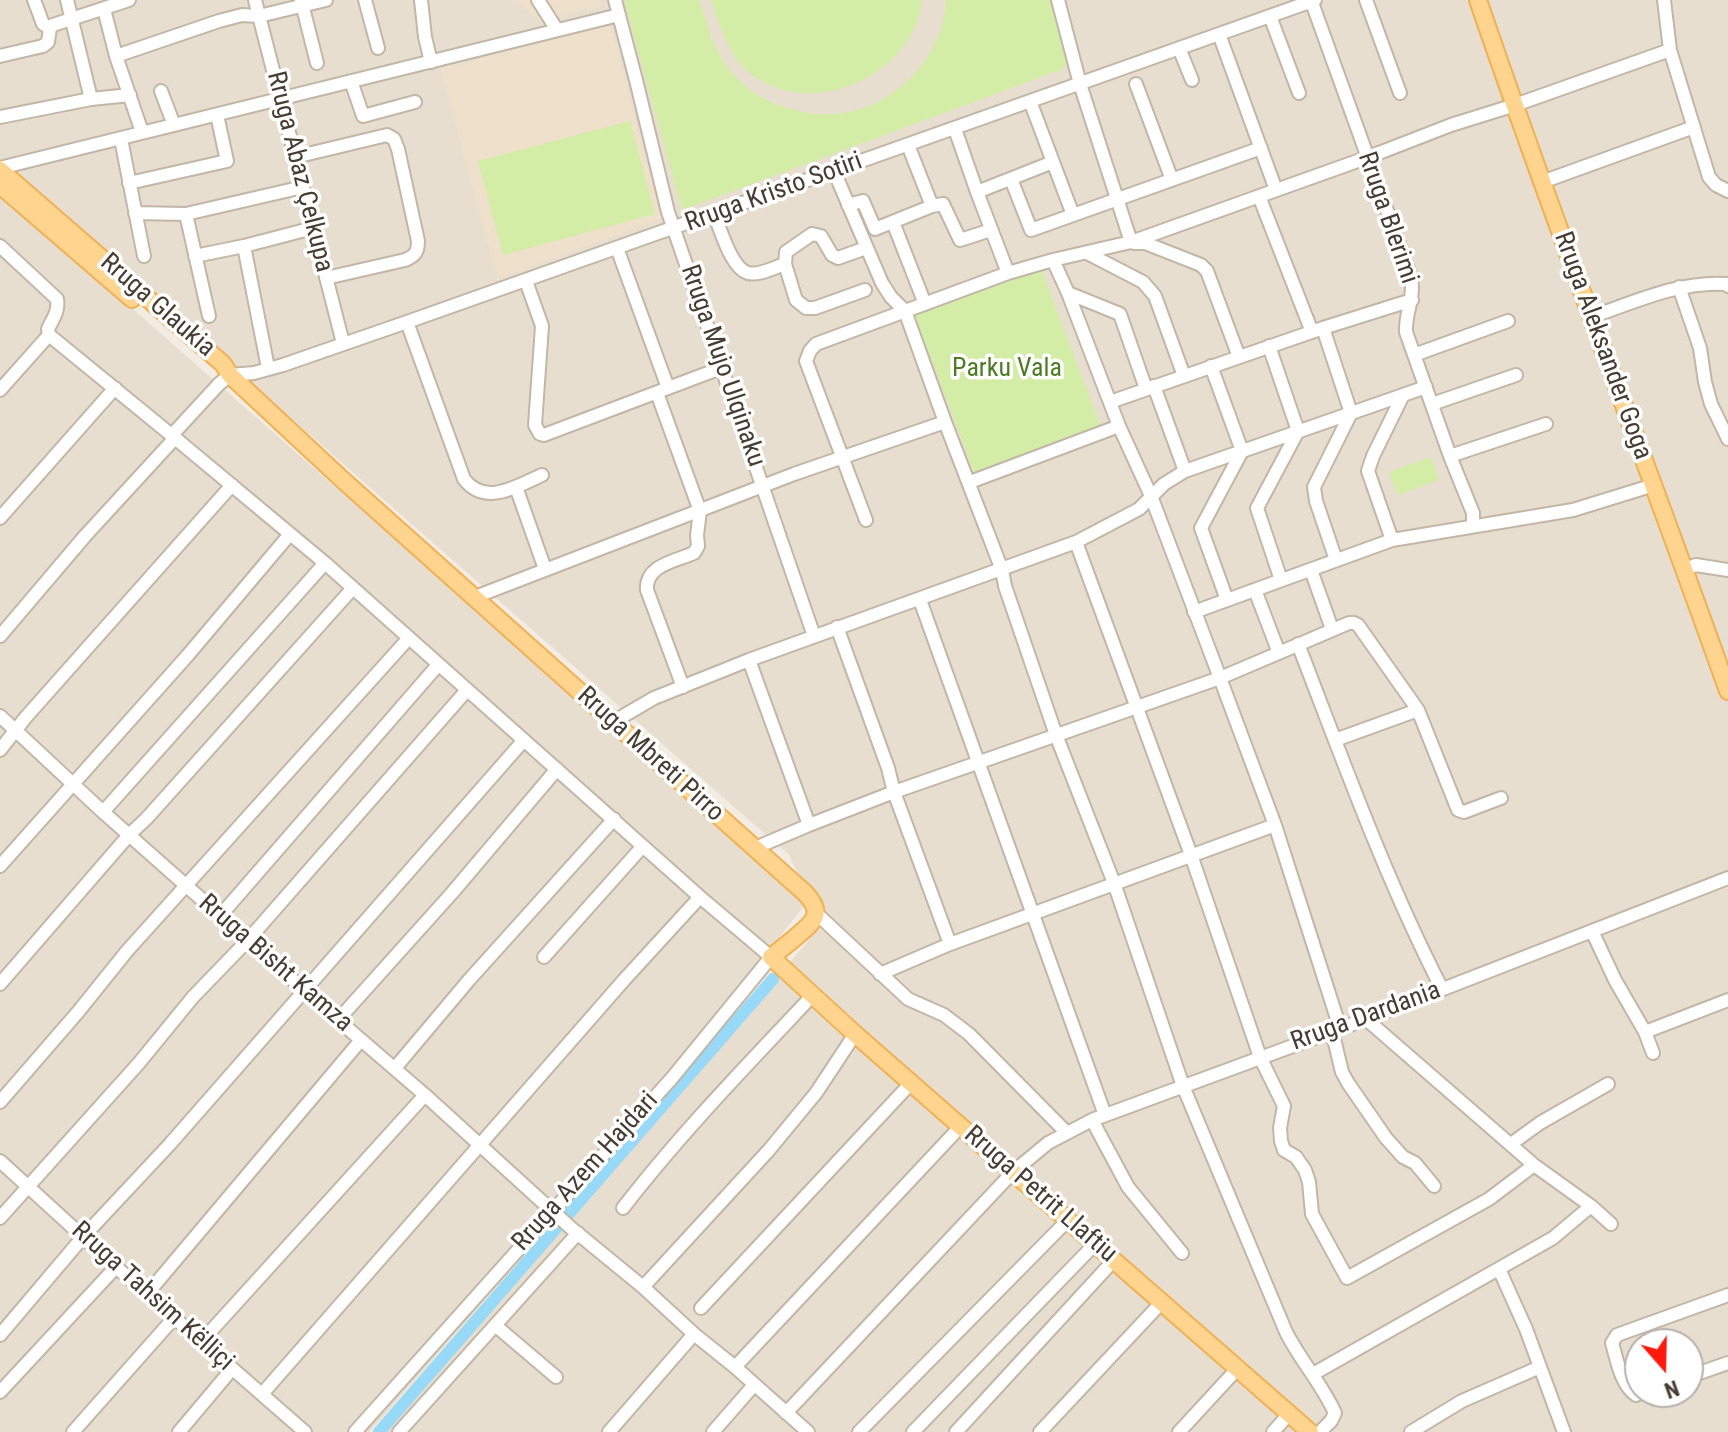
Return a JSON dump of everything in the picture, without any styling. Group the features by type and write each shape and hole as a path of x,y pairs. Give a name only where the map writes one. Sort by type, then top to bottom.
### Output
{"main road":[{"name":"Rruga Aleksander Goga","path":"1478,0 1728,691"},
{"name":"Rruga Glaukia","path":"0,169 223,364 230,375"},
{"name":"Rruga Glaukia","path":"0,185 216,371 230,375"},
{"name":"Rruga Mbreti Pirro","path":"230,375 814,902 816,913"},
{"name":"Rruga Azem Hajdari","path":"771,957 813,923 816,913"},
{"name":"Rruga Petrit Llaftiu","path":"771,957 1310,1432"}],"street":[{"path":"34,0 43,24 50,28"},
{"path":"67,0 91,99"},
{"name":"Rruga Abaz Çelkupa","path":"255,0 343,343"},
{"path":"116,56 219,21 242,15 259,16 302,3 326,0"},
{"path":"365,0 378,48"},
{"path":"421,0 431,62"},
{"path":"538,0 557,30"},
{"name":"Rruga Mujo Ulqinaku","path":"615,0 668,212 814,636"},
{"path":"1058,0 1080,84 1131,242"},
{"name":"Rruga Kristo Sotiri","path":"230,375 240,376 268,368 526,281 1312,0"},
{"name":"Rruga Blerimi","path":"1312,0 1411,277 1413,289 1406,332 1473,513 1473,526"},
{"path":"1366,0 1400,93"},
{"path":"1664,0 1670,50 1709,177 1728,191"},
{"path":"0,56 43,46 48,42 50,28 58,22 125,1"},
{"path":"302,3 317,63"},
{"path":"104,9 116,56 142,132"},
{"path":"0,169 619,15"},
{"path":"1270,16 1299,93"},
{"path":"1219,34 1276,190"},
{"path":"1179,48 1192,80"},
{"path":"866,520 806,361 816,344 1008,273 1131,242 1451,125 1670,50"},
{"path":"351,81 363,116 415,102"},
{"path":"1136,84 1172,180"},
{"path":"161,91 174,125"},
{"path":"0,117 91,99 130,95"},
{"path":"1030,101 1073,215"},
{"path":"129,183 227,161 217,115"},
{"path":"1542,182 1694,127"},
{"path":"955,129 1008,273"},
{"path":"295,157 387,135 394,139 398,149 418,250 413,257 405,260 326,278"},
{"path":"121,139 144,256"},
{"path":"908,145 932,206"},
{"path":"1011,179 1031,230 1261,148"},
{"path":"977,192 1053,162"},
{"path":"834,171 866,248 891,297 905,311 1002,570 1056,735 1114,883 1183,1086 1286,1332 1335,1413 1320,1432"},
{"path":"135,213 186,214 303,187"},
{"path":"1259,196 1351,413 1314,487 1336,560"},
{"path":"848,205 863,201 875,229 943,204 960,240 991,230"},
{"path":"186,214 209,316"},
{"path":"714,214 736,266 748,273 759,273 785,264"},
{"path":"893,222 925,304"},
{"path":"195,256 313,228"},
{"path":"865,290 815,308 806,308 796,300 785,264 786,252 812,234 821,236 832,255 838,258 866,248"},
{"path":"1131,242 1145,243 1201,265 1207,271 1239,357"},
{"path":"244,246 268,368"},
{"path":"617,248 700,511 698,546 694,553 657,568 646,581 683,687"},
{"path":"1087,253 1143,282 1155,296 1184,376"},
{"path":"3,255 57,299 58,306 48,329 49,335 325,563 771,957"},
{"path":"1053,260 1119,426 1151,496 1275,825 1335,1030 1342,1072 1386,1138 1403,1157 1415,1163 1434,1186"},
{"path":"526,281 542,326 535,425 538,432 544,435 721,368"},
{"path":"1591,317 1679,287 1711,283 1728,286"},
{"path":"1679,287 1700,348 1711,404 1728,439"},
{"path":"1068,293 1120,314 1185,471"},
{"path":"1110,402 1412,300"},
{"path":"1414,355 1508,321"},
{"path":"407,322 464,479 470,487 480,493 492,494 542,475"},
{"path":"0,390 49,335"},
{"path":"1269,346 1298,431 1257,508 1281,580"},
{"path":"1211,366 1242,451 1201,528 1227,600"},
{"path":"0,636 230,375"},
{"path":"1432,404 1516,375"},
{"path":"613,722 654,698 749,660 1076,542 1139,509 1164,484 1185,471 1426,387"},
{"path":"0,518 115,388"},
{"path":"1392,540 1368,471 1403,395"},
{"path":"475,597 763,486 945,422"},
{"path":"1450,456 1546,424"},
{"path":"970,482 1119,426"},
{"path":"0,750 232,485"},
{"path":"1194,612 1392,540 1573,510 1654,485"},
{"path":"516,487 545,569"},
{"path":"0,866 188,655 290,534"},
{"path":"1076,542 1191,855 1260,1057 1284,1106 1280,1128 1284,1150 1296,1157 1305,1170 1312,1214 1347,1278 1489,1199 1534,1165"},
{"path":"103,812 325,563"},
{"path":"1685,569 1696,565 1728,570"},
{"path":"1311,570 1332,629"},
{"path":"0,984 129,835 353,588"},
{"path":"1255,590 1279,653"},
{"path":"920,600 1105,1115"},
{"path":"755,848 894,792 1220,678 1349,623 1358,625 1418,710 1458,810 1464,812 1501,798"},
{"path":"837,627 950,944"},
{"path":"0,1102 127,951 408,639"},
{"path":"1298,644 1402,906 1442,989"},
{"path":"749,660 809,825"},
{"path":"220,916 438,665"},
{"path":"0,1218 467,690"},
{"path":"1335,740 1418,710"},
{"name":"Rruga Bisht Kamza","path":"0,716 103,812 395,1068 574,1231 643,1287 808,1432"},
{"path":"0,1335 83,1237 170,1144 524,740"},
{"path":"338,1020 452,893 557,769"},
{"path":"395,1068 469,980 614,819"},
{"path":"880,974 950,944 1275,825"},
{"path":"544,957 643,846"},
{"name":"Rruga Dardania","path":"786,1413 1013,1172 1048,1143 1092,1120 1366,1019 1728,878"},
{"path":"262,1394 700,897"},
{"name":"Rruga Mbreti Pirro","path":"816,913 908,999 944,1015 969,1034 1067,1133"},
{"path":"1592,931 1653,1053"},
{"name":"Rruga Azem Hajdari","path":"355,1432 555,1212 672,1078 771,957"},
{"path":"623,1208 705,1110 812,996"},
{"path":"1645,1032 1728,1000"},
{"path":"1366,1019 1534,1165 1611,1224"},
{"path":"643,1287 769,1150 816,1093 855,1034"},
{"path":"147,1294 361,1040"},
{"path":"701,1308 912,1082"},
{"path":"1511,1144 1540,1123 1608,1084"},
{"path":"201,1342 425,1095"},
{"path":"1092,1120 1128,1187 1182,1253"},
{"path":"735,1367 961,1126"},
{"name":"Rruga Tahsim Këlliçi","path":"0,1161 305,1432"},
{"path":"1313,1374 1553,1238 1591,1206"},
{"path":"859,1432 1067,1221"},
{"path":"406,1430 574,1231"},
{"path":"913,1432 1095,1244"},
{"path":"956,1432 1114,1260"},
{"path":"0,1392 116,1267"},
{"path":"1499,1269 1526,1329 1564,1432"},
{"path":"1636,1328 1728,1295"},
{"path":"1040,1432 1162,1302"},
{"path":"73,1432 174,1318"},
{"path":"496,1326 556,1377"},
{"path":"1624,1332 1617,1335 1612,1343 1624,1380"},
{"path":"609,1432 694,1334"},
{"path":"1704,1371 1728,1363"},
{"path":"1411,1432 1462,1401 1540,1367"},
{"path":"1179,1432 1238,1368"},
{"path":"179,1432 232,1369"},
{"path":"713,1432 754,1385"},
{"path":"1273,1432 1289,1414"}],"shaded area":[{"path":"0,0 1728,0 1728,1432 385,1432 821,926 789,855 0,163"},
{"path":"512,0 600,0 602,5 541,20"},
{"path":"611,25 661,219 502,277 495,271 441,69"},
{"path":"0,192 807,902 565,1209 369,1432 0,1432"}],"green space":[{"path":"624,0 699,0 724,63 745,86 775,104 814,114 852,111 873,104 910,79 935,43 943,22 946,0 1054,0 1069,59 1063,69 682,210"},
{"path":"711,0 922,0 916,25 903,48 884,66 862,80 838,89 812,93 786,90 762,81 747,71 729,46"},
{"path":"630,121 655,214 503,255 478,161"},
{"name":"Parku Vala","path":"1040,266 1100,425 974,472 914,313"},
{"path":"1431,457 1439,480 1398,495 1389,472"}],"waterway":[{"path":"379,1432 773,979"}]}
